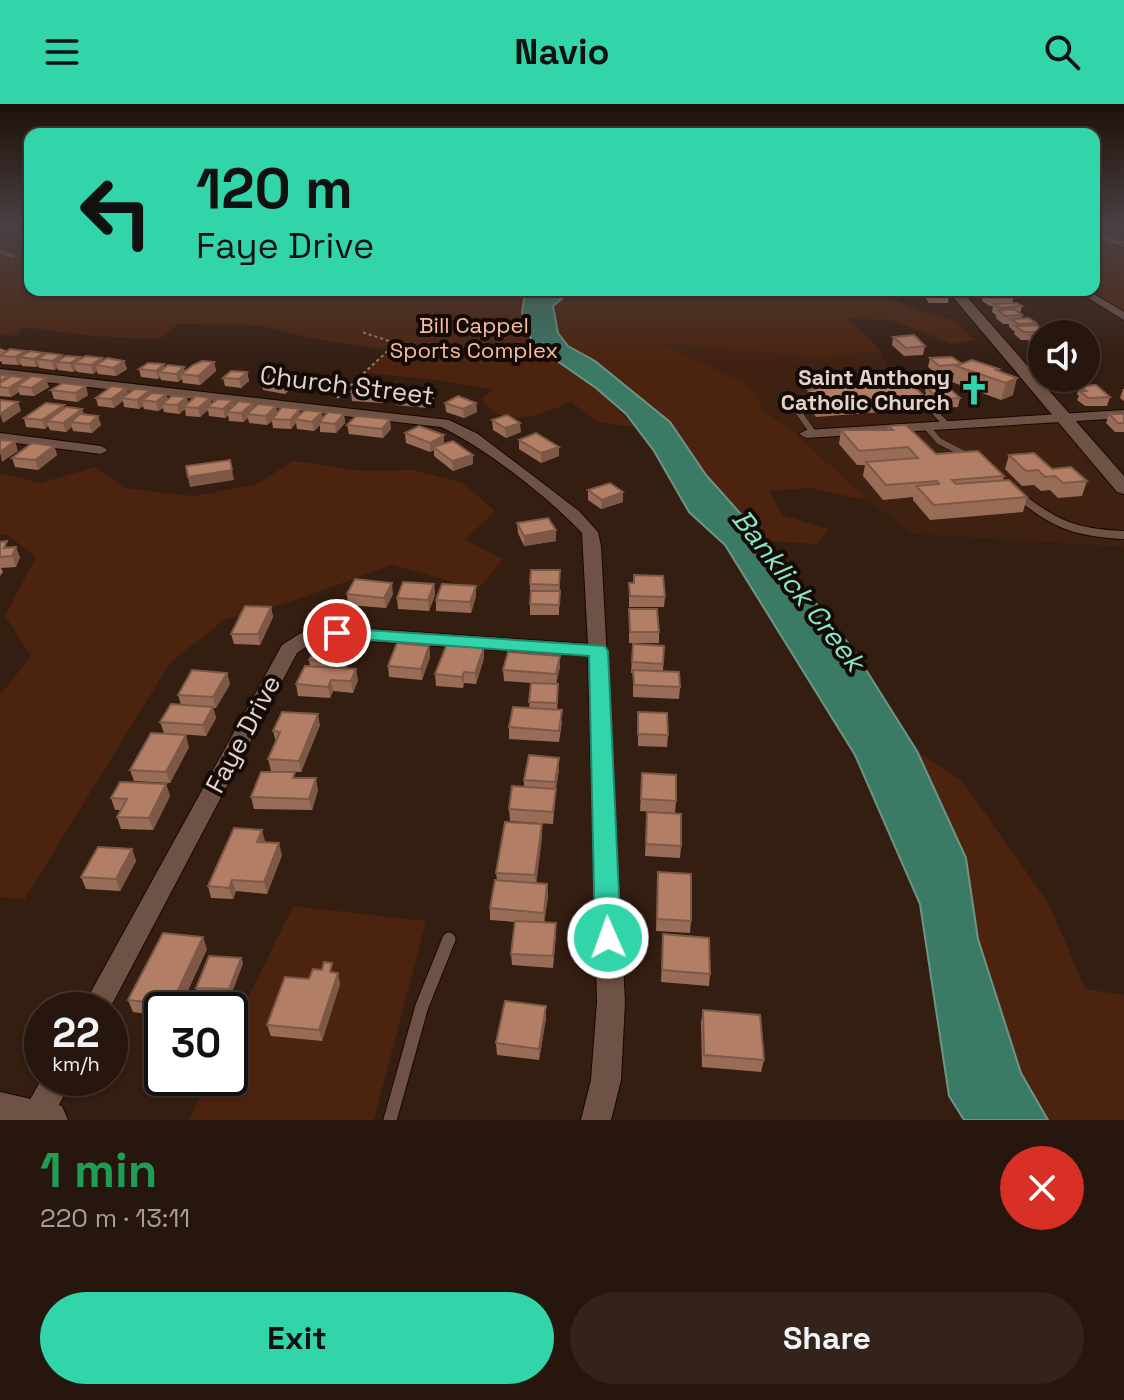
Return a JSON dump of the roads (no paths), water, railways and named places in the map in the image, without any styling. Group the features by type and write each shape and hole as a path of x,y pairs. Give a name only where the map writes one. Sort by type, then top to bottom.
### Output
{"street":[{"path":"959,296 1124,488"},
{"path":"1090,296 1124,317"},
{"name":"Church Street","path":"0,373 455,426 573,514 590,532 598,651 611,1002 606,1080 596,1120"},
{"path":"810,434 1124,414"},
{"path":"0,437 101,450"},
{"name":"Faye Drive","path":"105,992 289,649 308,637 337,633 598,651"},
{"path":"28,1116 44,1096"}],"lane":[{"path":"906,382 946,424"},
{"path":"787,396 810,434"},
{"path":"926,426 939,441 977,460"},
{"path":"1011,488 1064,529 1085,534 1124,535"},
{"path":"390,1120 422,1006 449,939"}],"water":[{"name":"Banklick Creek","path":"529,296 567,296 553,306 558,333 568,346 595,361 670,422 706,475 765,541 853,649 917,751 966,858 978,939 1021,1073 1048,1120 964,1120 949,1096 920,904 855,755 725,545 689,512 654,451 626,414 596,388 533,344 522,313 524,299"}],"place":[{"name":"Saint Anthony Catholic Church","path":"974,390"}],"park label":[{"name":"Bill Cappel Sports Complex","path":"474,338"}]}
